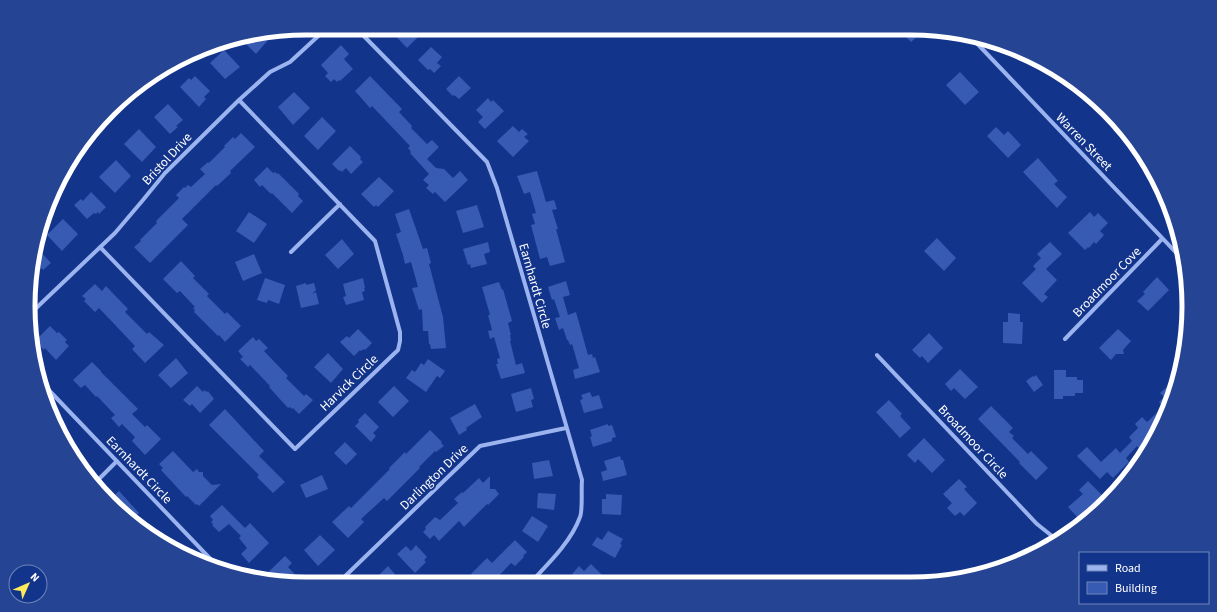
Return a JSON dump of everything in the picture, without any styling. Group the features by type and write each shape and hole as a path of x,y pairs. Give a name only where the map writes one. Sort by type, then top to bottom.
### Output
{"street":[{"name":"Bristol Drive","path":"35,309 115,233 164,173 239,100 270,72 290,62 319,35"},
{"name":"Earnhardt Circle","path":"363,35 487,162 497,188 582,480 581,516 570,536 550,562 536,577"},
{"name":"Warren Street","path":"977,43 1177,254"},
{"name":"Harvick Circle","path":"100,247 295,449 398,350 400,332 375,242 239,100"},
{"path":"291,252 340,204"},
{"name":"Broadmoor Cove","path":"1065,339 1162,239"},
{"name":"Broadmoor Circle","path":"878,355 1037,524 1053,537"},
{"name":"Earnhardt Circle","path":"48,389 211,560"},
{"name":"Darlington Drive","path":"344,577 480,446 566,428"},
{"path":"98,479 117,461"}],"building":[{"path":"395,35 420,35 407,48"},
{"path":"904,35 918,35 911,42"},
{"path":"266,38 268,40 256,54 244,42"},
{"path":"341,45 349,54 344,59 353,69 340,81 339,80 337,82 334,79 331,82 325,76 328,73 321,65"},
{"path":"431,47 442,57 437,63 441,66 434,73 430,69 428,70 418,60"},
{"path":"224,50 240,67 225,79 210,63"},
{"path":"960,72 979,92 965,105 946,85"},
{"path":"195,76 210,91 204,97 206,99 199,107 180,87 189,78 191,80"},
{"path":"370,76 402,109 399,112 412,126 411,128 427,144 432,140 439,147 427,159 436,168 444,169 453,178 460,171 468,180 445,202 435,192 433,194 426,188 429,185 423,180 429,174 410,153 411,152 408,148 410,146 372,106 370,108 355,91"},
{"path":"459,76 471,88 459,99 454,95 453,96 446,89"},
{"path":"1071,87 1086,99 1084,101"},
{"path":"294,92 310,108 293,125 278,107"},
{"path":"488,98 491,102 493,100 504,111 485,129 478,122 483,117 476,110"},
{"path":"168,104 183,120 170,134 154,117"},
{"path":"322,117 336,131 318,150 304,136"},
{"path":"1109,121 1115,127 1126,141 1125,143 1113,130 1115,129 1108,122"},
{"path":"513,126 519,132 522,129 528,134 524,137 529,141 513,157 497,141"},
{"path":"996,127 1004,135 1008,131 1021,145 1008,158 987,136"},
{"path":"139,129 156,147 142,162 124,144"},
{"path":"241,133 255,147 230,171 231,173 217,186 216,185 182,219 188,225 150,263 134,247 157,223 156,221 179,198 176,195 184,187 185,188 188,185 191,187 205,174 200,169 208,162 209,163 233,137 235,139"},
{"path":"350,146 361,157 360,159 363,162 351,174 346,168 342,172 332,164"},
{"path":"1038,158 1058,181 1054,184 1067,197 1057,208 1023,172"},
{"path":"116,160 131,176 115,193 99,177"},
{"path":"267,167 273,173 278,173 299,194 298,196 303,201 292,213 272,193 271,194 262,185 260,187 254,180"},
{"path":"537,171 546,202 554,200 557,209 552,210 558,229 556,229 565,262 550,266 547,257 540,259 531,225 535,224 532,214 536,213 530,192 524,194 517,176"},
{"path":"379,177 394,191 378,207 376,205 374,207 361,194"},
{"path":"91,192 106,207 99,214 98,212 96,214 94,213 87,219 74,205 81,199 83,201"},
{"path":"477,205 484,227 463,233 456,211"},
{"path":"409,209 423,249 427,248 431,263 429,264 443,317 446,348 431,349 428,331 423,331 422,309 419,310 412,288 418,287 411,262 405,264 396,234 401,232 395,214"},
{"path":"249,212 267,224 254,243 236,231"},
{"path":"1090,212 1094,217 1098,213 1108,223 1100,231 1104,235 1096,244 1094,242 1085,250 1068,233"},
{"path":"63,219 78,234 62,251 47,235"},
{"path":"937,238 956,258 944,271 924,251"},
{"path":"342,239 354,254 338,269 325,255"},
{"path":"488,242 490,252 484,254 487,264 471,268 470,264 468,265 463,249"},
{"path":"1050,242 1062,254 1046,269 1057,280 1044,294 1048,297 1042,303 1022,283 1036,269 1033,266 1041,258 1037,254"},
{"path":"40,252 51,263 43,270 42,268 40,270 38,268"},
{"path":"254,254 262,273 243,281 235,262"},
{"path":"181,261 195,276 193,278 209,294 207,296 225,314 227,312 241,326 225,342 194,312 195,310 193,308 195,307 180,291 177,293 163,279"},
{"path":"1157,277 1169,290 1148,311 1137,301 1145,294 1143,292"},
{"path":"265,278 285,285 279,304 268,300 267,303 257,300"},
{"path":"363,278 365,291 362,292 364,300 346,305 343,297 346,296 343,284"},
{"path":"566,281 570,295 563,297 568,315 576,312 588,355 592,354 593,358 595,357 600,372 575,379 573,370 579,368 572,344 570,345 567,340 563,328 559,330 555,318 560,317 548,287"},
{"path":"499,282 502,290 503,289 512,321 508,323 511,335 510,341 516,365 522,363 525,373 501,379 496,364 498,364 497,359 500,358 494,337 490,339 488,331 492,330 488,315 490,315 482,287"},
{"path":"306,283 306,285 314,283 316,290 312,294 316,292 319,304 301,308 296,286"},
{"path":"95,284 102,291 106,286 128,309 125,312 147,334 149,332 164,345 145,363 132,349 135,346 99,308 95,312 84,301 86,299 82,296"},
{"path":"1008,313 1020,314 1020,322 1023,322 1022,344 1003,343 1003,322 1008,322"},
{"path":"50,326 67,340 65,342 69,346 56,360 45,348 44,350 37,343 37,339"},
{"path":"358,329 372,343 365,350 360,350 354,356 340,342 347,336 349,338"},
{"path":"1118,329 1131,341 1123,350 1124,354 1116,354 1111,360 1099,348"},
{"path":"929,333 943,348 928,363 922,356 920,358 912,350"},
{"path":"253,337 256,341 259,339 268,348 264,351 288,376 286,378 304,396 306,394 313,400 299,414 293,408 288,408 250,365 248,367 240,359 243,357 238,351"},
{"path":"328,353 343,369 331,383 314,367"},
{"path":"176,358 188,373 171,388 158,375"},
{"path":"428,359 445,371 440,378 437,376 426,392 406,378 412,370 415,372 421,363 424,365"},
{"path":"92,362 138,409 132,414 145,427 147,425 161,439 145,455 132,441 135,437 122,424 119,427 111,418 115,415 97,396 96,397 85,385 81,388 73,380"},
{"path":"960,369 978,387 965,399 954,388 951,391 945,384"},
{"path":"1054,370 1066,370 1066,377 1077,377 1077,380 1083,380 1083,393 1075,393 1075,396 1063,396 1063,399 1054,399"},
{"path":"1036,375 1043,385 1034,392 1026,381"},
{"path":"197,386 203,392 204,390 207,392 208,391 214,399 200,413 192,404 190,406 183,400"},
{"path":"394,386 409,401 393,417 378,402"},
{"path":"1167,387 1169,389 1162,406 1159,402 1164,397 1160,393"},
{"path":"531,388 534,399 531,400 533,407 516,412 511,394"},
{"path":"590,392 592,397 599,395 603,408 584,413 580,400 583,399 581,395"},
{"path":"889,400 902,414 900,416 911,428 900,438 876,412"},
{"path":"475,404 482,417 459,435 450,418"},
{"path":"991,406 1013,428 1009,432 1014,436 1012,438 1028,454 1031,451 1048,468 1036,480 978,419"},
{"path":"1162,408 1140,450 1137,446 1126,458 1129,462 1113,478 1107,472 1100,479 1077,456 1087,447 1101,462 1116,448 1120,453 1132,441 1129,437 1138,428 1135,424 1142,417 1147,422"},
{"path":"225,409 264,451 259,456 285,482 273,493 257,477 259,475 209,425"},
{"path":"365,413 379,427 373,433 376,436 371,442 355,426 359,422 358,420"},
{"path":"608,424 608,426 612,425 616,437 612,438 612,441 593,447 590,437 592,436 590,430"},
{"path":"430,430 444,446 436,452 435,451 387,501 384,498 361,519 364,522 348,538 332,522 349,506 351,508 405,452 406,454"},
{"path":"924,438 945,460 932,473 918,459 915,463 907,455"},
{"path":"345,442 357,454 346,465 334,453"},
{"path":"173,451 193,472 197,469 199,472 203,472 203,476 212,485 221,484 199,506 187,496 186,497 161,470 163,468 159,464"},
{"path":"620,456 621,460 623,460 627,475 603,481 601,472 607,470 604,461"},
{"path":"549,460 553,476 534,479 532,463"},
{"path":"322,475 328,489 306,498 300,485"},
{"path":"490,476 490,489 495,489 499,494 464,527 459,521 439,541 434,535 430,539 423,532 426,529 425,527 435,517 440,520 458,503 454,499 462,492 463,493 479,478 483,483"},
{"path":"959,479 967,487 964,489 977,503 964,516 960,512 955,516 947,508 952,503 943,494"},
{"path":"1088,481 1103,496 1079,519 1068,507 1083,494 1079,490"},
{"path":"119,491 139,513 135,517 113,497"},
{"path":"538,493 556,494 554,510 537,508"},
{"path":"606,494 622,495 621,515 602,514 602,499 606,499"},
{"path":"222,505 245,528 250,523 269,543 249,563 241,554 247,548 239,538 241,536 229,524 219,532 212,525 213,524 211,522 213,520 210,516"},
{"path":"532,516 548,526 538,542 522,531"},
{"path":"608,531 623,539 620,544 622,545 615,558 592,545 597,537 602,540"},
{"path":"320,535 335,550 318,566 304,550"},
{"path":"515,540 527,552 515,566 511,563 498,577 474,577 471,574 487,558 492,563"},
{"path":"416,545 427,557 424,560 426,562 415,573 397,554 406,546 411,551"},
{"path":"285,556 292,563 288,567 297,576 271,575 266,574"},
{"path":"591,564 603,576 575,577 572,574 579,566 584,571"},
{"path":"388,566 397,577 377,577"}]}
